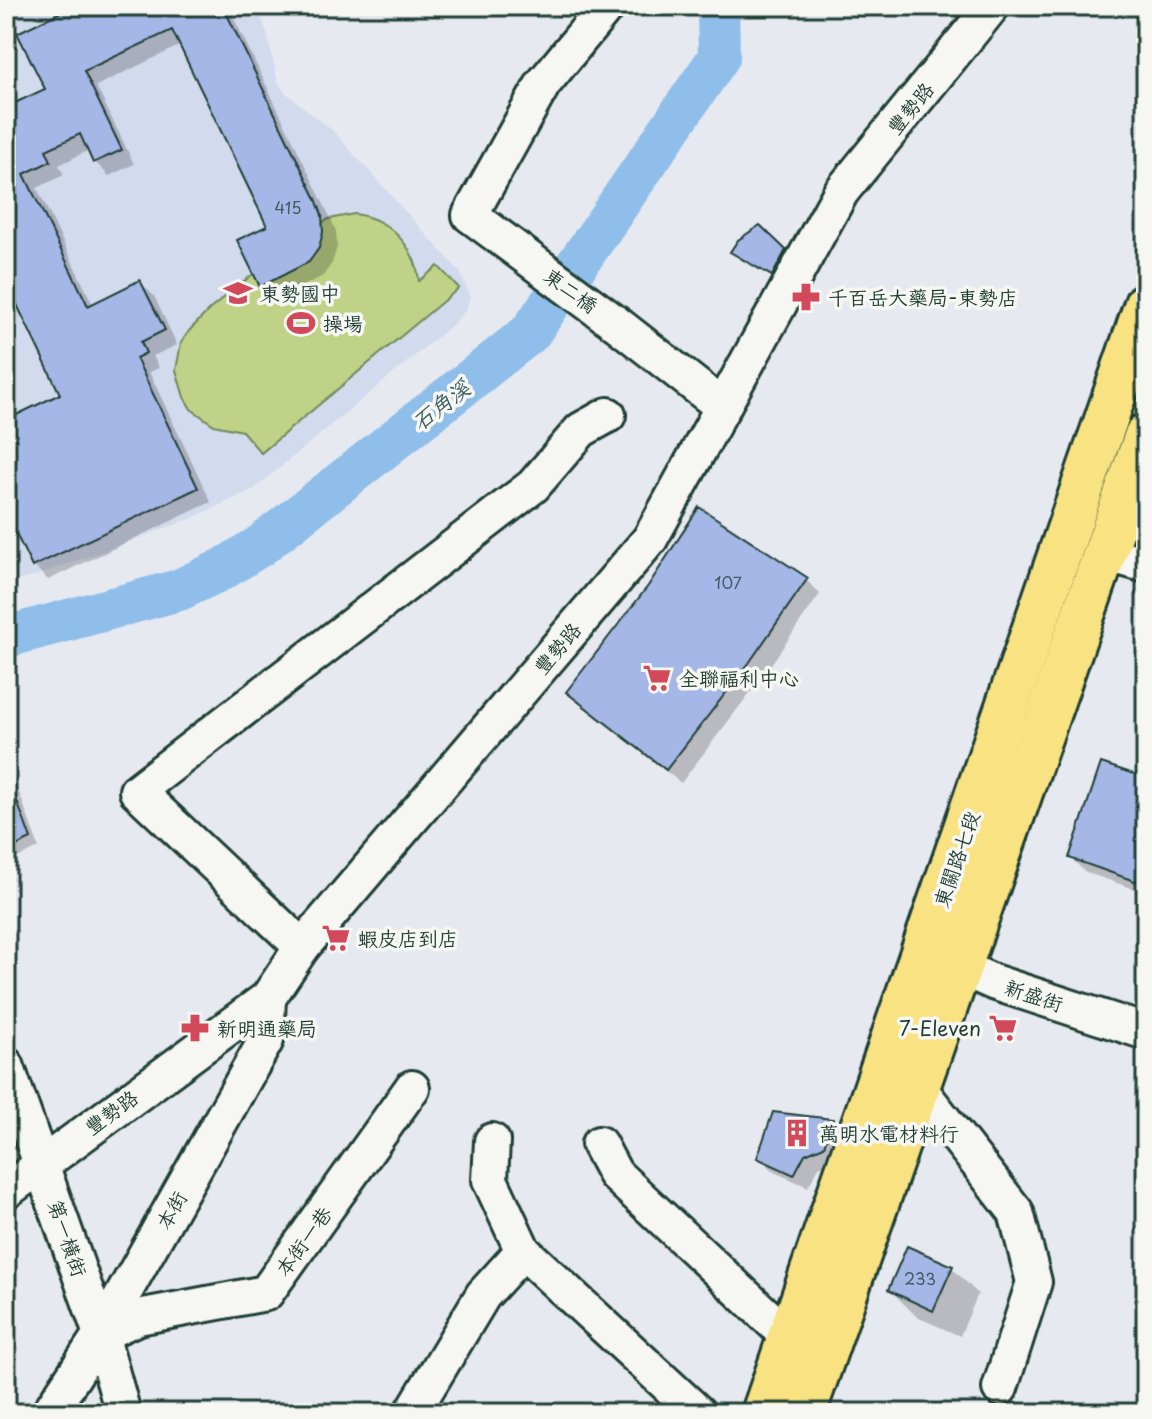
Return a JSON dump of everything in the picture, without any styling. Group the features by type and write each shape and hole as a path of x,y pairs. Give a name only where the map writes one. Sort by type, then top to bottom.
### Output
{"main road":[{"name":"東關路七段","path":"804,1413 918,1087 942,959 1146,304"},
{"name":"東關路七段","path":"763,1413 790,1338 1105,553 1146,435"}],"street":[{"name":"東二橋","path":"607,6 543,84 470,215 723,407"},
{"name":"豐勢路","path":"6,1191 268,998 302,947 650,539 841,192 992,6"},
{"path":"302,947 137,791 533,486 581,430 608,415"},
{"path":"1105,553 1146,565"},
{"name":"新盛街","path":"942,959 993,982 1146,1032"},
{"name":"本街","path":"49,1413 101,1334 266,1040 268,998"},
{"name":"第一橫街","path":"6,1065 101,1334 123,1413"},
{"path":"918,1087 1016,1212 1034,1282 1000,1388"},
{"name":"本街一巷","path":"101,1334 138,1317 266,1293 412,1088"},
{"path":"492,1141 490,1180 523,1251 698,1413"},
{"path":"599,1144 615,1174 790,1338"},
{"path":"412,1413 483,1295 523,1251"}],"shaded area":[{"name":"東勢國中","path":"6,6 257,6 267,33 278,83 333,131 460,272 470,296 466,310 452,325 254,489 190,519 19,580 6,577"}],"green space":[{"path":"354,214 378,221 398,236 412,256 419,281 438,266 459,288 261,453 242,431 214,425 191,409 176,370 181,343 209,310 307,230 329,219"}],"building":[{"path":"73,6 223,6 316,199 322,215 323,232 319,248 309,262 260,287 237,240 267,226 172,30 84,71 122,150 93,163 80,134 46,150 51,161 24,174 88,306 140,280 165,330 141,342 146,353 136,358 198,488 32,567 6,513 6,420 60,394 6,282 6,107 45,89 17,33"},
{"path":"760,225 786,250 772,276 730,252 738,240"},
{"path":"699,507 808,578 749,663 666,770 566,692 648,586"},
{"path":"1101,763 1146,778 1146,885 1069,858"},
{"path":"6,777 31,839 6,851"},
{"name":"萬明水電材料行","path":"773,1112 833,1119 824,1146 805,1154 794,1175 757,1158"},
{"path":"907,1246 953,1266 933,1311 888,1290"}],"waterway":[{"name":"石角溪","path":"6,637 179,590 223,569 260,546 530,333 719,57 718,6"}],"place":[{"name":"東勢國中","path":"238,293"},
{"name":"千百岳大藥局-東勢店","path":"806,297"},
{"name":"操場","path":"301,323"},
{"name":"全聯福利中心","path":"657,678"},
{"name":"蝦皮店到店","path":"336,938"},
{"name":"新明通藥局","path":"195,1028"},
{"name":"7-Eleven","path":"1003,1028"},
{"name":"萬明水電材料行","path":"797,1133"}]}
